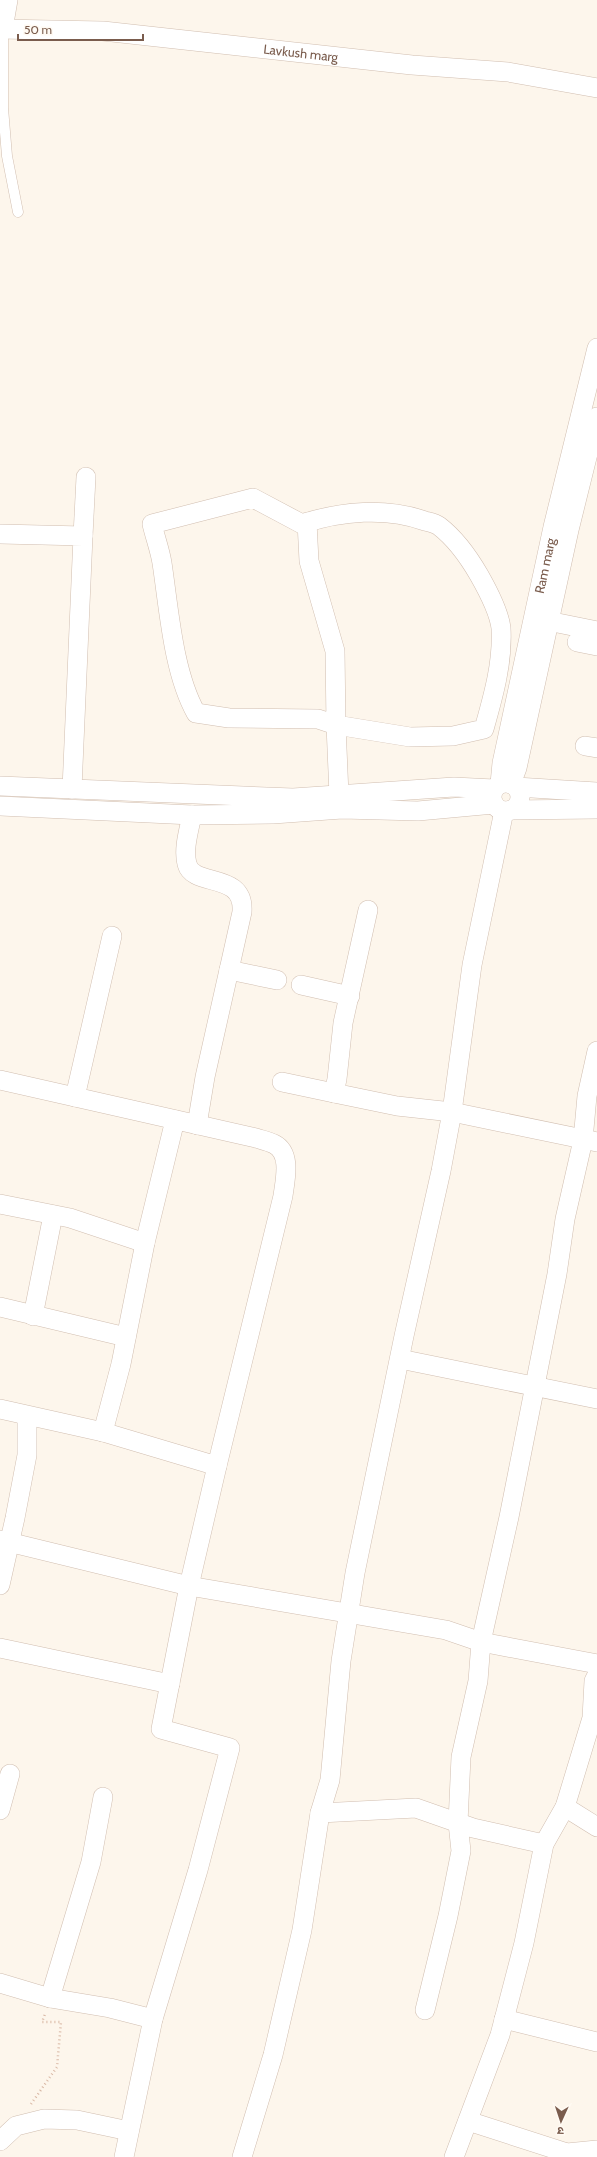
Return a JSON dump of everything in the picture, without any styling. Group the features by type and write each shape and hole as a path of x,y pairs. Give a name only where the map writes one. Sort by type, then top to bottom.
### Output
{"street":[{"path":"1,29 8,0"},
{"name":"Lavkush marg","path":"1,29 104,31 412,65 508,72 597,88"},
{"name":"Ram marg","path":"242,2157 273,2055 302,1930 320,1813 330,1780 340,1661 347,1614 441,1171 452,1112 472,965 504,795 502,763 542,620 553,527 597,348"},
{"path":"597,416 542,620 597,631"},
{"path":"72,789 86,477"},
{"path":"254,498 302,524 326,516 367,512 410,515 438,525 466,553 488,590 501,627 498,677 484,730 452,736 410,737 336,725 318,719 229,718 196,713 188,699 173,638 161,561 152,524 254,498"},
{"path":"307,522 309,561 335,651 339,795"},
{"path":"0,534 83,536"},
{"path":"577,642 597,646"},
{"path":"0,786 293,798 454,787 597,809"},
{"path":"0,806 192,815 273,814 342,809 418,811 504,795 597,792"},
{"path":"192,815 186,857 187,866 192,872 232,887 240,894 243,902 205,1076 197,1125"},
{"path":"334,1093 338,1079 343,1023 368,910"},
{"path":"75,1097 112,936"},
{"path":"229,970 277,980"},
{"path":"301,985 350,996"},
{"path":"425,2010 448,1916 461,1851 458,1823 461,1757 478,1681 481,1642 509,1517 557,1274 565,1219 590,1141 587,1096 597,1051"},
{"path":"0,1080 256,1138 275,1144 284,1156 287,1172 241,1373 217,1466 189,1586 162,1729 230,1748 186,1915 153,2019 124,2157"},
{"path":"282,1082 397,1106 452,1112 590,1141"},
{"path":"103,1432 121,1364 146,1243 175,1120"},
{"path":"0,1204 70,1218 146,1243"},
{"path":"33,1316 53,1215"},
{"path":"0,1307 126,1337"},
{"path":"400,1359 597,1399"},
{"path":"0,1409 103,1432 217,1466"},
{"path":"0,1584 5,1541 27,1455 27,1416"},
{"path":"5,1541 189,1586 446,1630 481,1642 597,1664"},
{"path":"0,1648 170,1684"},
{"path":"454,2157 504,2020 524,1943 544,1844 565,1807 592,1718 594,1681 597,1675"},
{"path":"0,1810 10,1774"},
{"path":"50,1998 91,1862 102,1797"},
{"path":"565,1807 597,1827"},
{"path":"320,1813 416,1808 458,1823 544,1844"},
{"path":"0,1983 50,1998 110,2008 153,2019"},
{"path":"504,2020 597,2042"},
{"path":"0,2141 16,2126 44,2119 77,2120 129,2131"},
{"path":"468,2121 567,2153 597,2150"}],"lane":[{"path":"1,29 3,108 7,156 18,212"}],"path":[{"path":"16,2126 57,2067 61,2022 42,2022 50,1998"}]}
